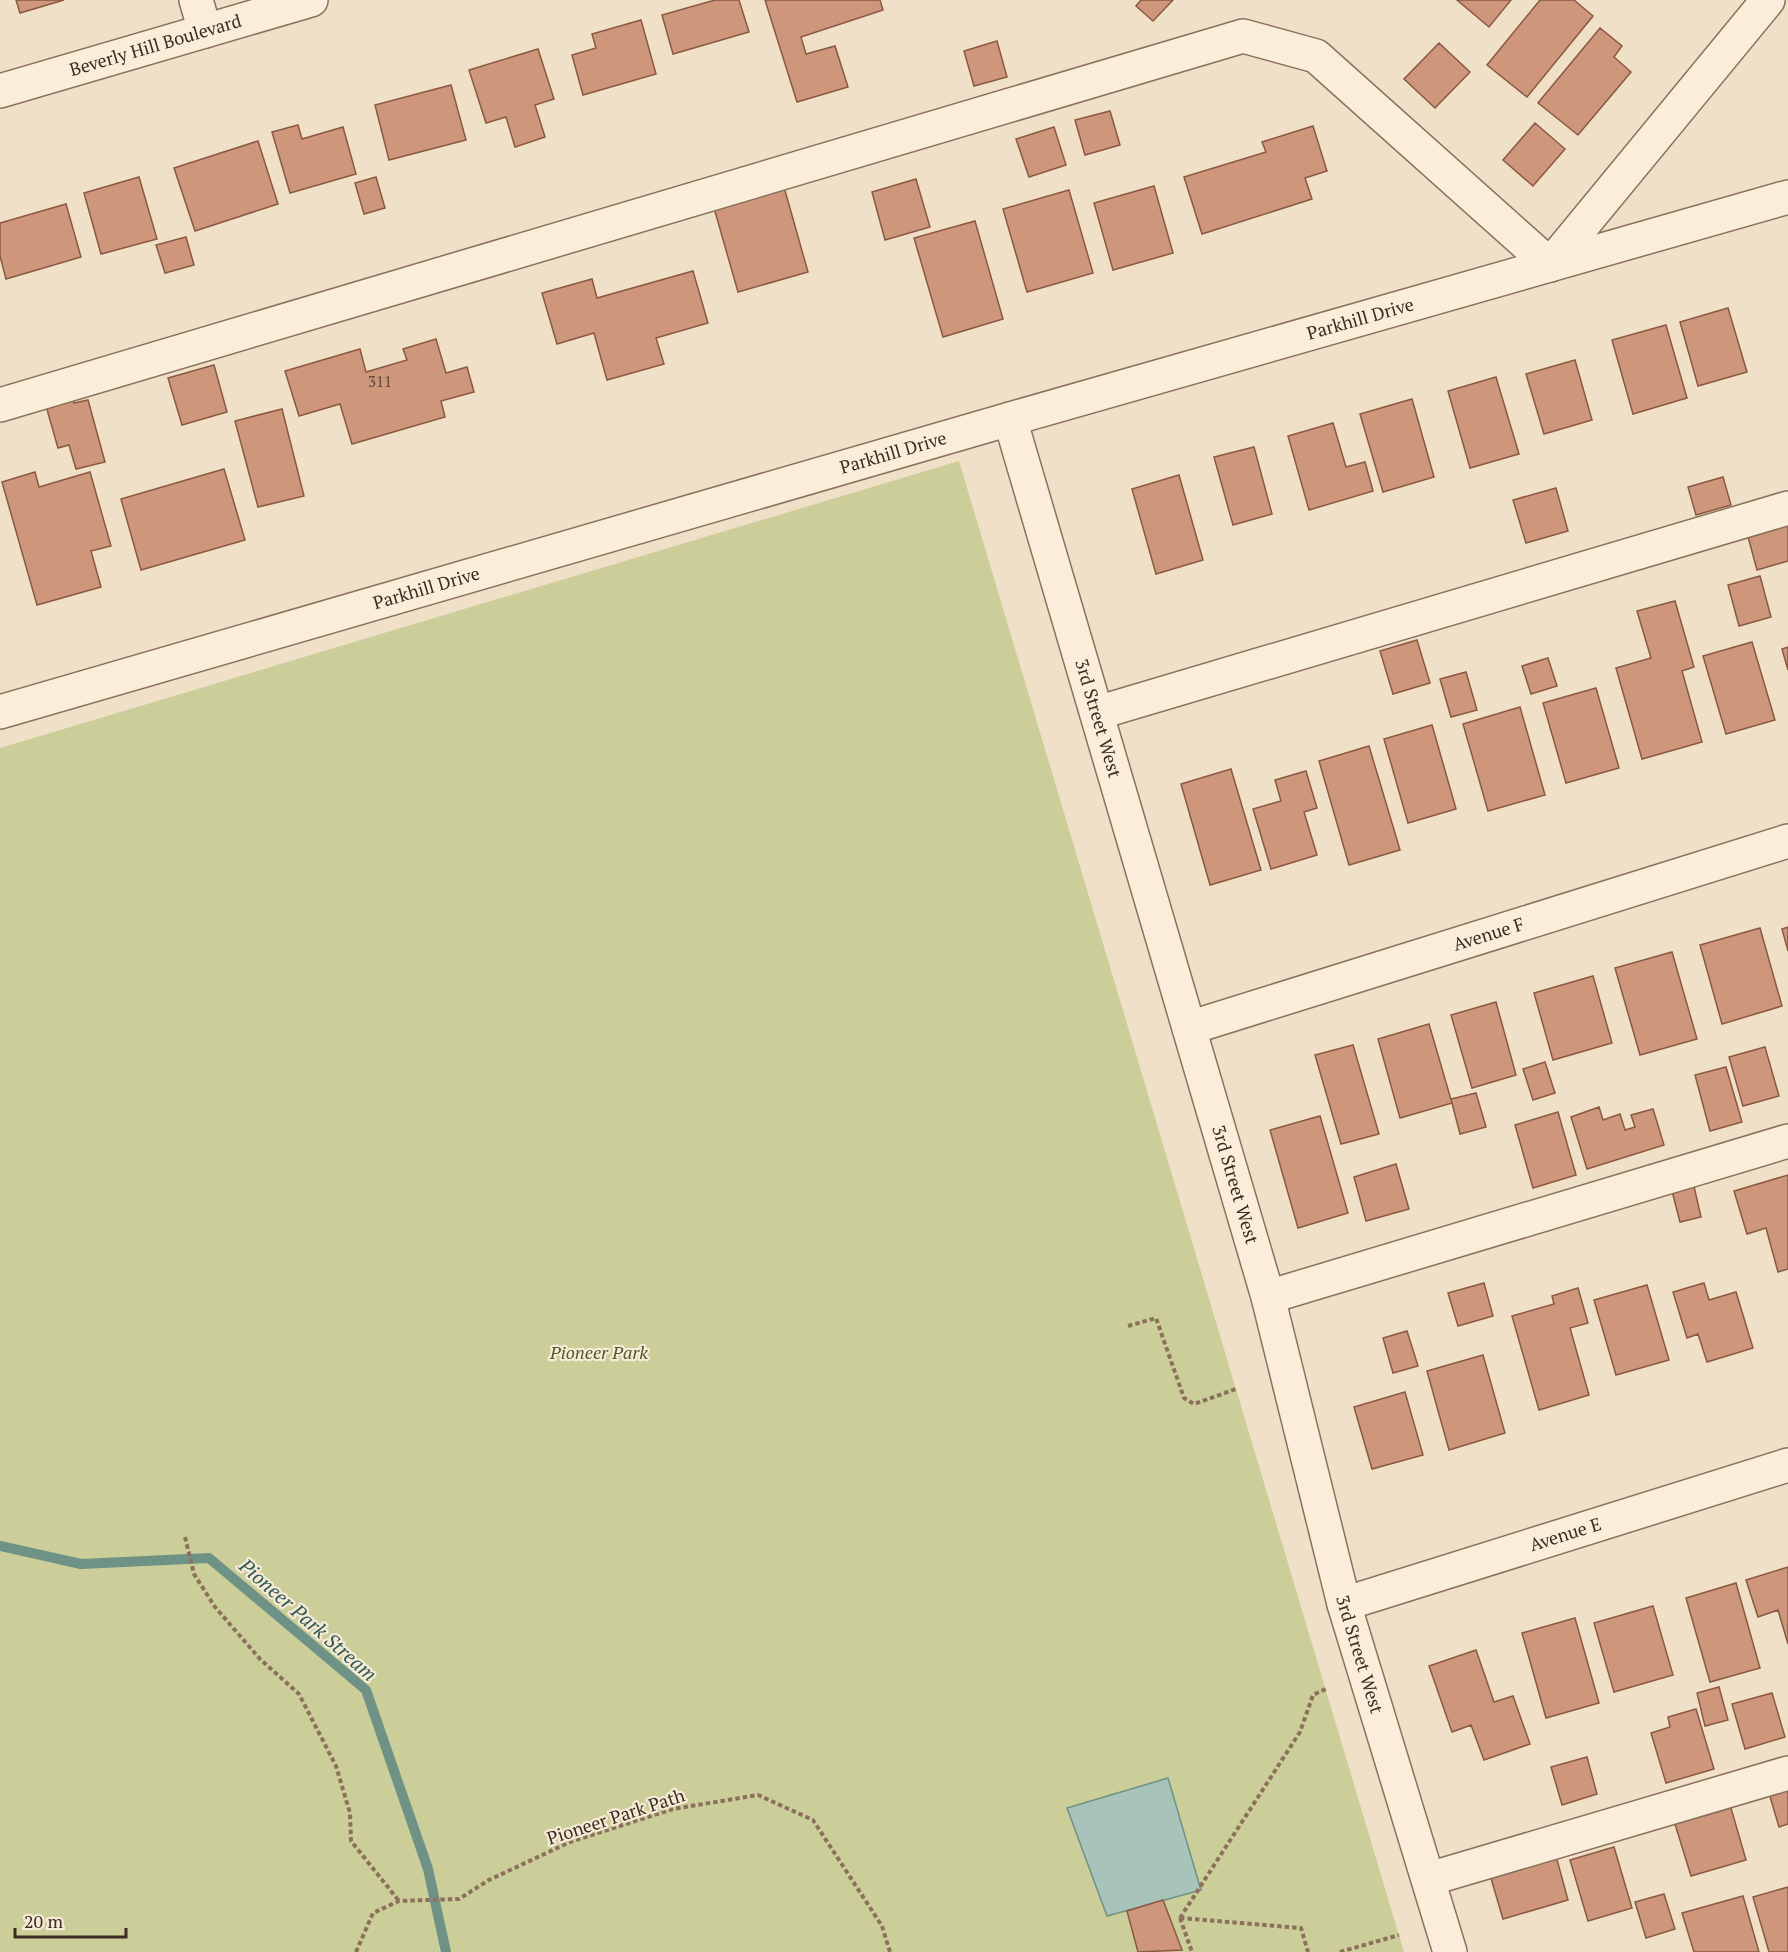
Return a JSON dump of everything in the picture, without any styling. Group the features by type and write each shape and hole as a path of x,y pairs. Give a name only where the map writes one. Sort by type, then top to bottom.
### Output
{"street":[{"path":"196,0 206,31"},
{"name":"Beverly Hill Boulevard","path":"0,91 311,0"},
{"path":"0,405 1243,36 1316,57 1550,265 1768,0"},
{"path":"1784,0 1788,3"},
{"name":"Parkhill Drive","path":"0,712 1010,419 1788,197"},
{"name":"3rd Street West","path":"1010,419 1268,1297 1344,1604 1450,1952"},
{"path":"1096,713 1788,508"},
{"name":"Avenue F","path":"1189,1028 1788,841"},
{"path":"1268,1297 1788,1141"},
{"name":"Avenue E","path":"1344,1604 1788,1466"},
{"path":"1429,1879 1788,1773"}],"path":[{"path":"1128,1326 1156,1318 1184,1398 1194,1404 1236,1389"},
{"path":"185,1537 194,1574 215,1606 260,1659 299,1694 336,1766 350,1813 351,1841 399,1901 373,1913 356,1952"},
{"path":"1180,1918 1300,1732 1313,1695 1326,1689"},
{"name":"Pioneer Park Path","path":"399,1901 459,1899 489,1880 570,1842 673,1809 758,1795 813,1820 882,1926 890,1952"},
{"path":"1180,1918 1192,1952"},
{"path":"1180,1918 1301,1928 1308,1952"},
{"path":"1340,1952 1399,1935"}],"green space":[{"name":"Pioneer Park","path":"959,461 1404,1952 0,1952 0,748"}],"water":[{"path":"1168,1778 1201,1890 1107,1916 1067,1808"}],"building":[{"path":"16,0 64,0 20,13"},
{"path":"715,0 739,0 749,32 673,54 662,15"},
{"path":"765,0 880,0 883,10 801,37 806,54 835,46 848,87 797,102"},
{"path":"1141,0 1173,0 1153,21 1136,6"},
{"path":"1457,0 1511,0 1489,27"},
{"path":"1540,0 1574,0 1593,16 1527,97 1487,65"},
{"path":"641,20 656,74 583,95 572,55 596,48 592,34"},
{"path":"1600,28 1622,46 1614,57 1631,72 1578,135 1538,103"},
{"path":"997,41 1007,77 974,86 964,51"},
{"path":"1439,43 1470,72 1435,108 1404,79"},
{"path":"538,49 554,99 535,105 545,137 515,147 506,117 486,123 469,70"},
{"path":"451,85 466,140 389,160 375,105"},
{"path":"1110,111 1120,145 1085,155 1075,120"},
{"path":"1535,123 1565,149 1533,186 1503,160"},
{"path":"298,125 302,139 343,127 356,174 290,193 272,132"},
{"path":"1313,126 1327,171 1305,178 1312,199 1202,234 1184,177 1266,152 1262,142"},
{"path":"1054,127 1066,165 1029,177 1016,139"},
{"path":"258,141 278,204 195,231 174,168"},
{"path":"139,177 157,239 101,254 84,193"},
{"path":"376,177 385,208 364,214 355,183"},
{"path":"916,179 930,227 885,240 872,192"},
{"path":"1154,186 1173,253 1113,270 1094,203"},
{"path":"784,187 808,272 738,292 714,208"},
{"path":"1069,190 1093,273 1027,292 1003,209"},
{"path":"66,204 81,257 6,279 0,256 0,223"},
{"path":"975,221 1003,319 943,337 914,238"},
{"path":"186,237 194,265 165,273 156,245"},
{"path":"693,271 708,323 656,338 664,364 607,380 594,333 557,344 542,293 592,279 597,298"},
{"path":"1728,308 1747,372 1698,386 1680,322"},
{"path":"1666,325 1687,398 1633,414 1612,340"},
{"path":"436,339 446,373 467,367 474,392 441,401 445,417 352,444 340,404 299,416 285,371 360,349 366,372 407,360 403,349"},
{"path":"1575,360 1592,420 1544,434 1526,374"},
{"path":"214,365 227,412 182,425 168,378"},
{"path":"1496,377 1519,454 1470,468 1448,391"},
{"path":"73,399 74,403 88,400 105,462 76,469 69,445 58,448 46,406"},
{"path":"1412,399 1434,477 1383,492 1360,414"},
{"path":"282,409 304,496 258,507 235,421"},
{"path":"1333,423 1346,467 1365,462 1373,491 1309,510 1288,436"},
{"path":"1254,447 1272,514 1233,525 1214,457"},
{"path":"224,469 245,540 141,570 121,499"},
{"path":"35,472 39,487 90,472 111,546 91,551 101,587 37,605 2,482"},
{"path":"1179,475 1203,560 1156,574 1132,489"},
{"path":"1723,477 1731,505 1696,515 1688,487"},
{"path":"1556,488 1568,531 1526,543 1513,500"},
{"path":"1788,522 1788,561 1757,570 1747,533"},
{"path":"1760,576 1771,617 1739,626 1728,585"},
{"path":"1675,601 1694,667 1682,671 1702,742 1642,759 1616,668 1651,658 1637,611"},
{"path":"1417,640 1430,683 1393,694 1380,651"},
{"path":"1752,642 1775,720 1726,734 1703,656"},
{"path":"1788,647 1788,670 1782,649"},
{"path":"1548,658 1557,686 1531,694 1522,666"},
{"path":"1466,672 1477,710 1451,717 1440,679"},
{"path":"1596,688 1619,768 1566,783 1543,703"},
{"path":"1520,707 1545,795 1488,811 1463,724"},
{"path":"1432,725 1456,809 1408,823 1384,739"},
{"path":"1369,746 1400,850 1349,865 1319,761"},
{"path":"1231,769 1261,870 1210,885 1181,784"},
{"path":"1306,771 1317,808 1304,812 1317,855 1271,869 1253,809 1281,801 1275,780"},
{"path":"1788,927 1788,951 1782,929"},
{"path":"1760,928 1782,1006 1722,1024 1700,945"},
{"path":"1672,952 1697,1039 1640,1055 1615,968"},
{"path":"1593,976 1612,1043 1553,1060 1534,993"},
{"path":"1496,1002 1516,1075 1472,1088 1451,1015"},
{"path":"1429,1024 1452,1103 1400,1118 1378,1039"},
{"path":"1353,1045 1379,1134 1341,1144 1315,1055"},
{"path":"1765,1047 1779,1096 1743,1106 1729,1057"},
{"path":"1545,1062 1555,1093 1533,1100 1523,1069"},
{"path":"1726,1067 1742,1122 1710,1131 1695,1075"},
{"path":"1476,1093 1486,1127 1460,1134 1451,1099"},
{"path":"1599,1107 1603,1120 1620,1114 1625,1130 1635,1127 1631,1115 1653,1109 1664,1145 1587,1169 1571,1117"},
{"path":"1558,1112 1576,1175 1533,1188 1515,1125"},
{"path":"1320,1116 1348,1213 1298,1228 1270,1130"},
{"path":"1396,1164 1409,1209 1366,1221 1354,1177"},
{"path":"1788,1175 1788,1269 1778,1272 1766,1228 1747,1234 1734,1191"},
{"path":"1693,1182 1701,1217 1680,1222 1671,1187"},
{"path":"1484,1283 1493,1316 1458,1326 1448,1293"},
{"path":"1704,1283 1709,1300 1736,1292 1753,1348 1707,1362 1698,1334 1687,1338 1673,1292"},
{"path":"1647,1285 1669,1360 1616,1375 1594,1300"},
{"path":"1578,1288 1588,1323 1570,1328 1589,1395 1539,1410 1512,1316 1554,1304 1552,1296"},
{"path":"1407,1331 1418,1366 1393,1373 1383,1338"},
{"path":"1483,1355 1505,1433 1449,1450 1427,1371"},
{"path":"1405,1392 1423,1455 1372,1469 1354,1407"},
{"path":"1788,1567 1788,1644 1778,1610 1758,1617 1746,1580"},
{"path":"1736,1583 1760,1668 1710,1682 1686,1598"},
{"path":"1653,1606 1673,1675 1614,1692 1594,1623"},
{"path":"1575,1618 1599,1703 1546,1718 1522,1633"},
{"path":"1476,1650 1494,1702 1513,1696 1530,1744 1484,1760 1471,1725 1452,1732 1429,1666"},
{"path":"1719,1687 1728,1720 1705,1726 1697,1693"},
{"path":"1772,1693 1785,1737 1745,1749 1732,1704"},
{"path":"1696,1709 1714,1769 1666,1783 1651,1733 1670,1727 1668,1717"},
{"path":"1587,1757 1597,1794 1562,1805 1551,1767"},
{"path":"1788,1787 1788,1824 1779,1827 1769,1793"},
{"path":"1731,1808 1746,1860 1691,1876 1675,1824"},
{"path":"1614,1847 1632,1908 1588,1921 1570,1860"},
{"path":"1556,1856 1568,1900 1503,1919 1490,1875"},
{"path":"1788,1887 1788,1952 1769,1952 1753,1897"},
{"path":"1664,1894 1675,1929 1646,1938 1635,1902"},
{"path":"1743,1896 1759,1952 1694,1952 1682,1913"},
{"path":"1163,1900 1182,1950 1138,1952 1127,1911"}],"waterway":[{"name":"Pioneer Park Stream","path":"0,1546 81,1564 209,1558 366,1690 428,1869 446,1952"}]}
